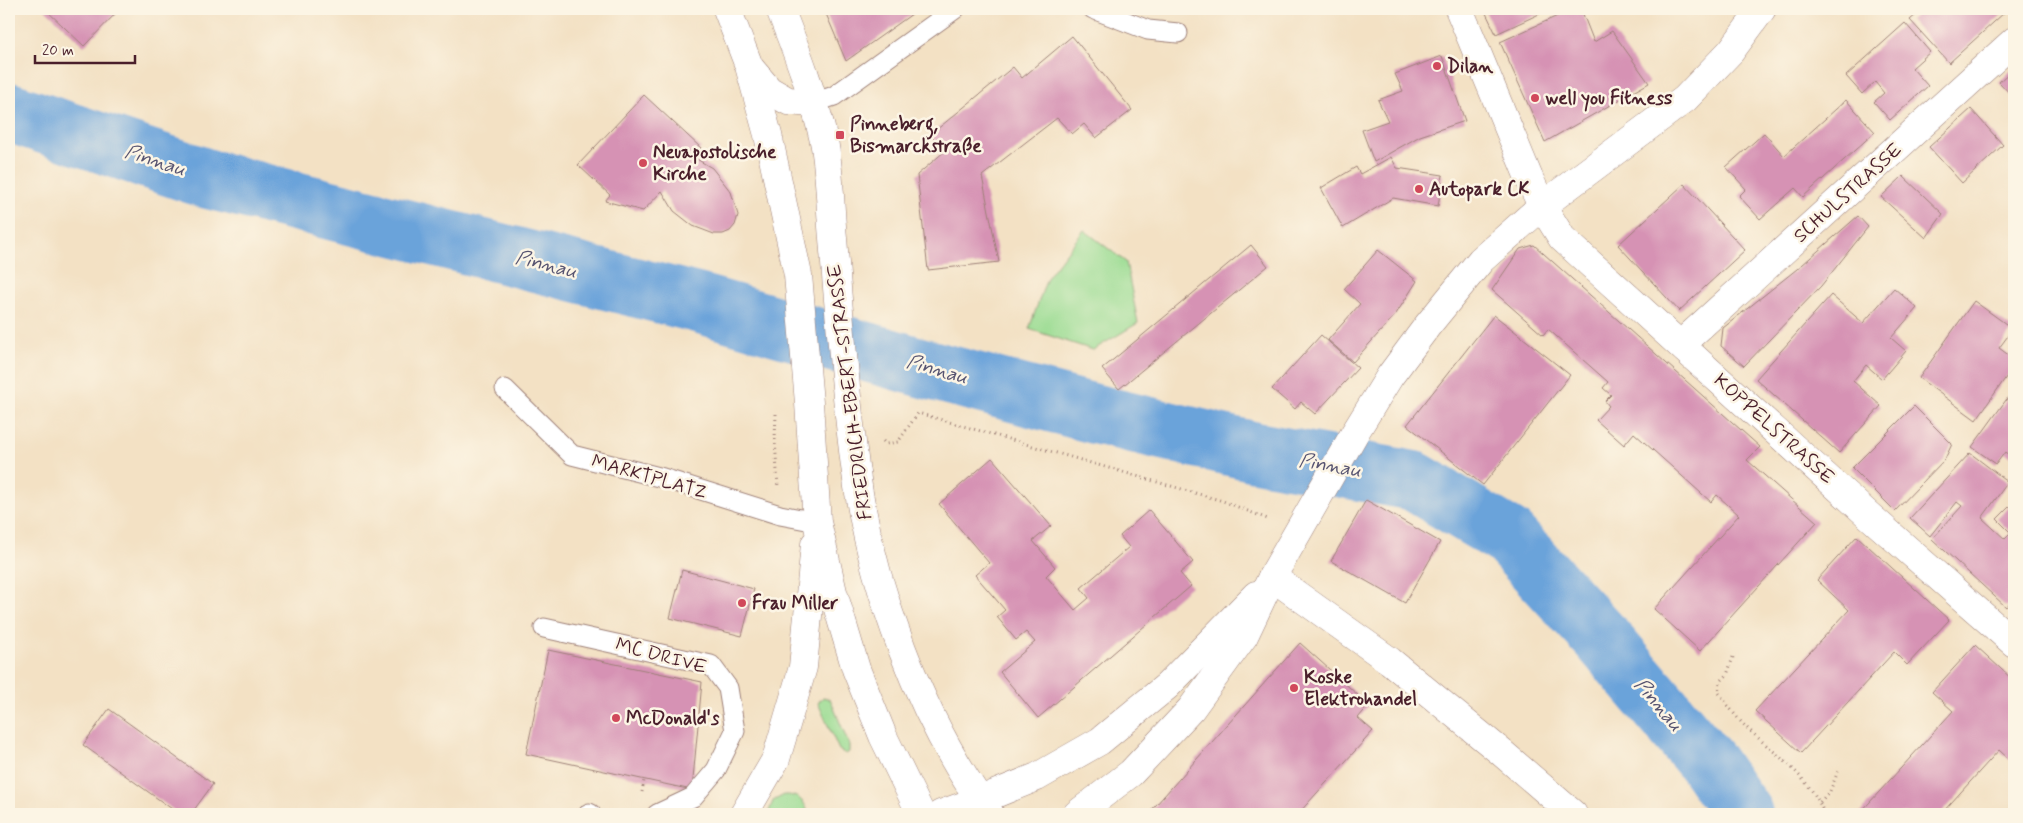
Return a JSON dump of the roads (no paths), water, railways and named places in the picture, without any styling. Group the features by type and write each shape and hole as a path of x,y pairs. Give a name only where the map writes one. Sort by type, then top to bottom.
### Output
{"street":[{"name":"FRIEDRICH-EBERT-STRASSE","path":"727,9 749,66 768,135 798,275 817,522 833,592 856,669 883,736 921,814"},
{"name":"FRIEDRICH-EBERT-STRASSE","path":"780,9 797,50 824,142 855,468 865,525 880,582 895,628 920,691 946,743 985,807"},
{"name":"KOPPELSTRASSE","path":"1459,9 1529,178 1542,206 1562,238 1866,513 2014,643"},
{"path":"1078,814 1131,773 1191,709 1244,636 1272,578 1356,431 1390,376 1428,325 1481,260 1542,206 1685,99 1731,52 1762,9"},
{"name":"SCHULSTRASSE","path":"1681,344 2014,42"},
{"path":"749,66 769,90 788,100 813,102"},
{"path":"744,814 776,759 803,667 817,522"},
{"path":"941,814 985,807 1100,741 1167,686 1272,578"},
{"path":"1272,578 1390,661 1573,814"}],"lane":[{"path":"813,102 834,96 955,9"},
{"path":"1093,9 1148,30 1178,33"},
{"name":"MARKTPLATZ","path":"505,389 572,455 662,478 780,516 817,522"},
{"name":"MC DRIVE","path":"544,628 711,665 728,688 735,731 716,770 693,797 657,814"}],"waterway":[{"name":"Pinnau","path":"9,112 208,179 697,303 923,368 1095,414 1256,452 1414,481 1508,537 1598,634 1706,761 1743,814"}],"place":[{"name":"Dilan","path":"1437,66"},
{"name":"well you Fitness","path":"1535,98"},
{"name":"Pinneberg, Bismarckstraße","path":"840,135"},
{"name":"Neuapostolische Kirche","path":"643,163"},
{"name":"Autopark CK","path":"1419,189"},
{"name":"Frau Miller","path":"742,603"},
{"name":"Koske Elektrohandel","path":"1294,688"},
{"name":"McDonald's","path":"616,718"}]}
